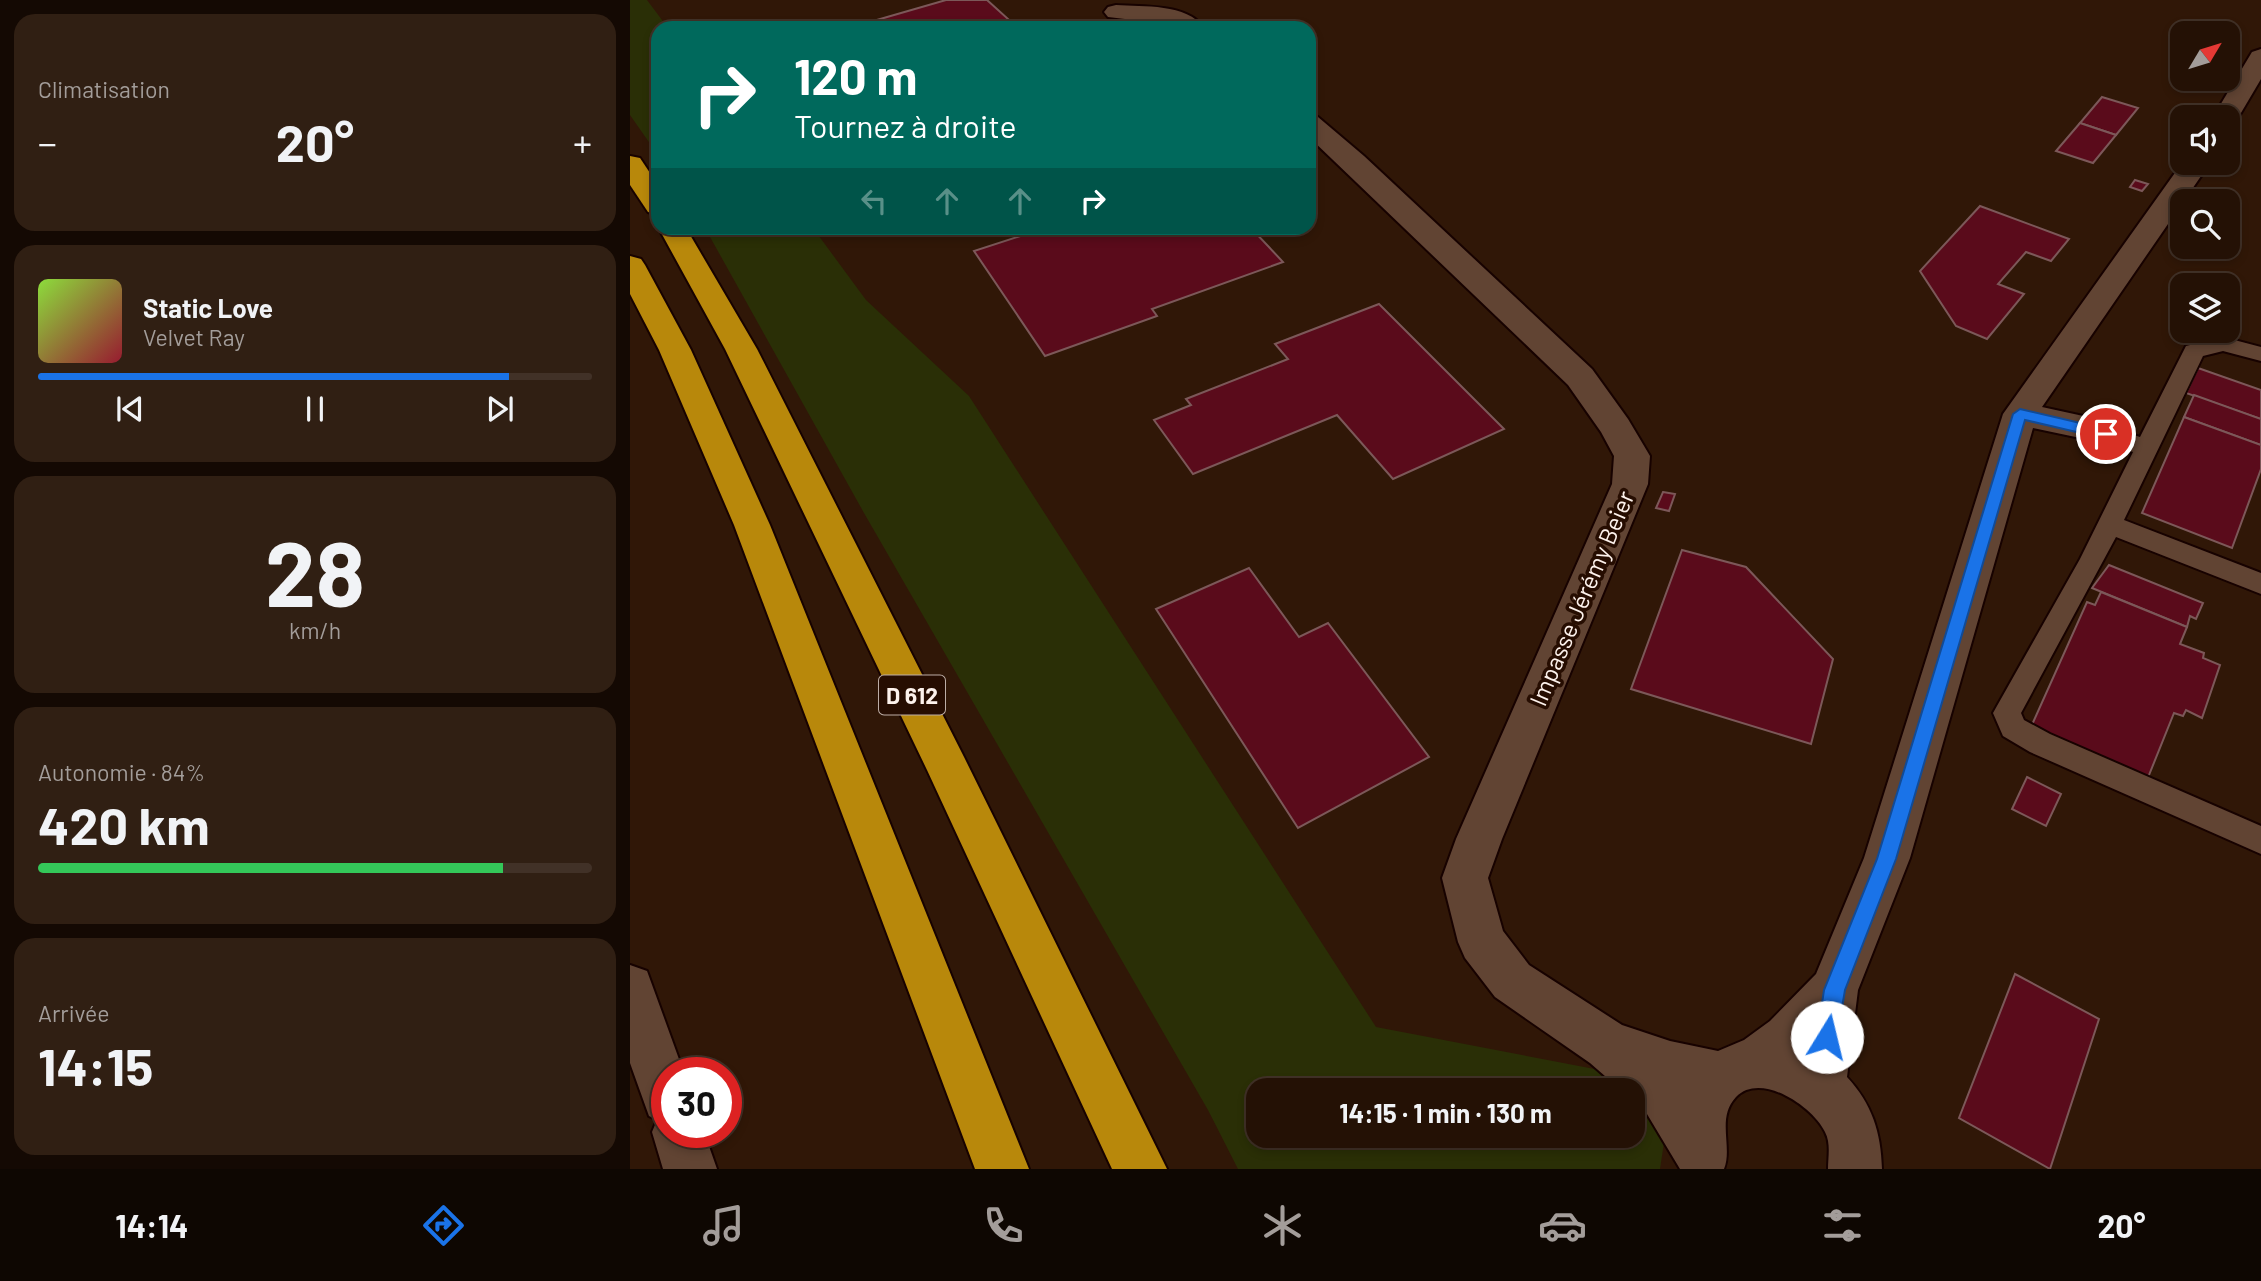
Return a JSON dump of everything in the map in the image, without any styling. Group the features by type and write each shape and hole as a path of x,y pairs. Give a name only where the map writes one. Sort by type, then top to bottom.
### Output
{"highway":[{"path":"630,164 651,196"},
{"name":"D 612","path":"676,235 741,349 949,770 1140,1169"},
{"path":"630,265 675,350 752,525 1002,1169"}],"street":[{"path":"1116,12 1173,17 1180,21"},
{"path":"2232,105 2261,57"},
{"name":"Impasse Jérémy Beier","path":"1316,129 1580,377 1616,427 1632,456 1630,484 1479,839 1465,878 1482,942 1512,981 1608,1045 1665,1096 1703,1159"},
{"path":"1859,1166 1847,1118 1820,1084 1835,990 1887,859 2020,414 2188,175"},
{"path":"2020,414 2085,427"},
{"path":"630,988 653,1057"},
{"path":"1703,1159 1698,1122 1706,1096 1738,1070 1788,1038 1835,990"},
{"name":"Impasse Jérémy Beier","path":"1608,1045 1670,1066 1738,1070 1777,1064 1799,1071 1820,1084"},
{"path":"683,1148 690,1169"}],"lane":[{"path":"2261,354 2223,344 2194,351 2110,524 2007,713 2013,728 2040,743 2261,840"},
{"path":"2085,427 2147,447"},
{"path":"2110,524 2259,579"}],"green space":[{"path":"630,0 647,0 663,21 651,21 651,145 630,115"},
{"path":"709,235 818,235 866,300 969,396 1376,1027 1642,1078 1246,1078 1246,1148 1645,1148 1645,1079 1673,1084 1660,1169 1238,1169 1208,1110 864,513"}],"building":[{"path":"946,0 987,0 1010,21 873,21"},
{"path":"2102,97 2138,108 2116,135 2080,123"},
{"path":"2080,123 2116,135 2093,163 2056,151"},
{"path":"2135,180 2148,184 2142,191 2130,187"},
{"path":"1980,206 2069,239 2051,261 2026,252 1998,284 2024,294 1987,339 1956,326 1920,271"},
{"path":"1023,235 1258,235 1283,262 1152,309 1157,316 1045,356 974,251"},
{"path":"1379,304 1504,429 1393,479 1337,415 1193,474 1154,420 1191,405 1186,399 1288,359 1275,344"},
{"path":"2198,368 2261,390 2261,419 2186,393"},
{"path":"2194,395 2261,419 2261,445 2184,417"},
{"path":"2184,417 2261,445 2261,469 2232,548 2142,513"},
{"path":"1663,492 1675,494 1669,511 1656,508"},
{"path":"1682,550 1746,567 1833,659 1811,744 1631,689"},
{"path":"2109,565 2203,603 2196,619 2190,616 2187,627 2092,588"},
{"path":"1249,568 1299,637 1328,623 1429,757 1298,828 1156,609"},
{"path":"2101,592 2187,627 2180,644 2204,653 2203,658 2220,665 2202,718 2186,710 2183,716 2174,713 2147,780 2031,727 2087,602 2095,605"},
{"path":"2027,777 2061,794 2046,826 2012,809"},
{"path":"2015,974 2099,1019 2050,1169 1959,1118"}],"route":[{"path":"1827,1037 1835,990 1887,859 2020,414 2106,434"}]}
